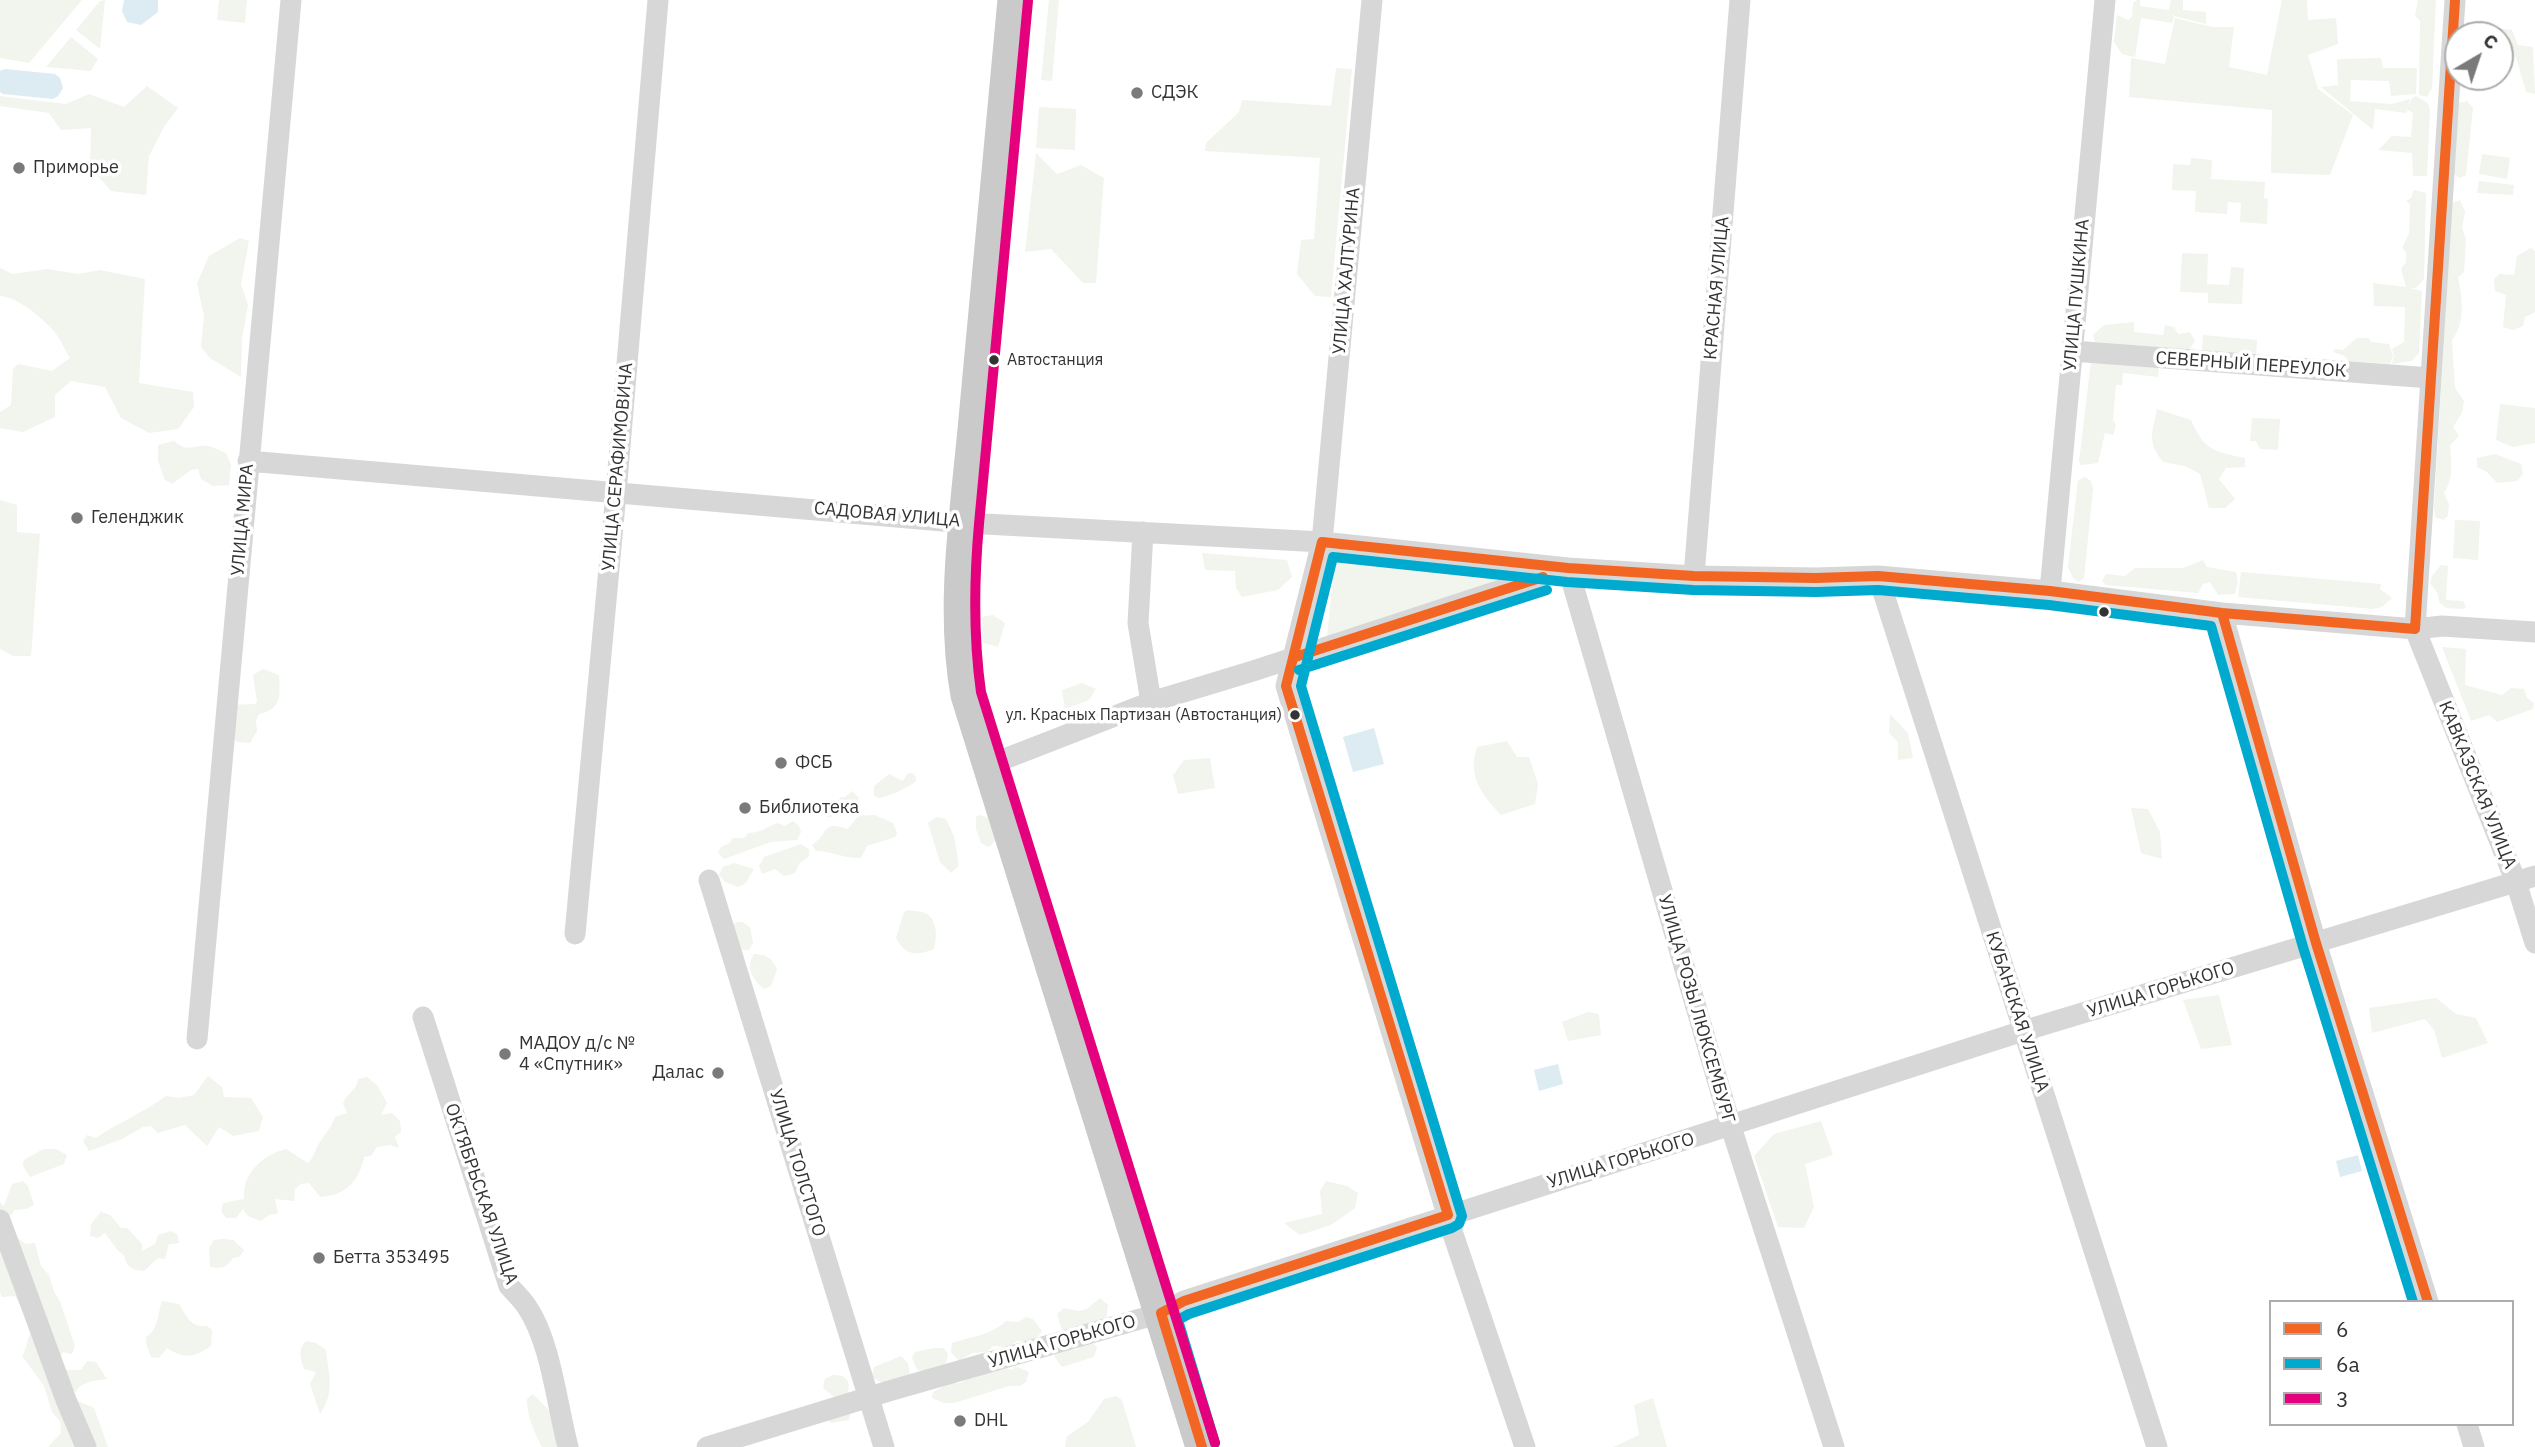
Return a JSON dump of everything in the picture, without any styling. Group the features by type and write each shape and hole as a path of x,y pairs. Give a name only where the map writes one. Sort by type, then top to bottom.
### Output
{"main road":[{"path":"1014,0 960,602 962,667 967,695 1202,1447"}],"street":[{"name":"УЛИЦА МИРА","path":"197,1039 291,0"},
{"name":"УЛИЦА СЕРАФИМОВИЧА","path":"575,934 658,0"},
{"name":"УЛИЦА ХАЛТУРИНА","path":"1372,0 1322,542 1286,686 1448,1215 1525,1447"},
{"name":"КРАСНАЯ УЛИЦА","path":"1694,576 1740,0"},
{"name":"УЛИЦА ПУШКИНА","path":"2050,590 2105,0"},
{"path":"2415,629 2455,0"},
{"name":"СЕВЕРНЫЙ ПЕРЕУЛОК","path":"2072,351 2431,378"},
{"name":"САДОВАЯ УЛИЦА","path":"248,461 967,523 1322,542 1568,568 1694,576 1878,576 2050,590 2222,613 2415,629 2442,625 2535,632"},
{"path":"1143,532 1138,623 1151,702"},
{"name":"САДОВАЯ УЛИЦА","path":"989,765 1151,702 1568,568"},
{"name":"УЛИЦА РОЗЫ ЛЮКСЕМБУРГ","path":"1568,568 1731,1127 1834,1447"},
{"name":"КУБАНСКАЯ УЛИЦА","path":"1878,576 2157,1447"},
{"path":"2222,613 2316,943 2427,1300"},
{"name":"КАВКАЗСКАЯ УЛИЦА","path":"2415,629 2526,879 2535,943"},
{"name":"УЛИЦА ГОРЬКОГО","path":"707,1447 1161,1313 1184,1301 2023,1031 2526,879"},
{"name":"УЛИЦА ТОЛСТОГО","path":"709,880 884,1447"},
{"name":"ОКТЯБРЬСКАЯ УЛИЦА","path":"423,1017 509,1286 528,1308 539,1334 553,1379 568,1447"},
{"path":"0,1220 86,1447"},
{"path":"2468,1426 2474,1447"}],"shaded area":[{"path":"0,0 82,0 29,63 0,58"},
{"path":"105,0 100,49 76,30 100,1"},
{"path":"124,0 158,0 158,12 141,25 127,22 122,11"},
{"path":"219,0 247,0 245,23 217,20"},
{"path":"1049,0 1059,0 1052,81 1041,80"},
{"path":"2140,0 2140,6 2169,10 2171,0 2183,0 2183,10 2206,12 2206,24 2174,16 2170,11 2174,17 2172,23 2141,18 2135,57 2122,54 2114,42 2117,15 2128,20 2132,17 2133,3"},
{"path":"2282,0 2307,0 2308,20 2336,18 2338,44 2308,55 2318,89 2353,115 2330,175 2271,173 2272,110 2129,97 2131,58 2165,64 2175,18 2212,27 2234,27 2229,67 2267,75"},
{"path":"2418,0 2436,0 2432,88 2427,97 2419,95 2420,21 2415,16"},
{"path":"2514,35 2518,45 2533,47 2535,94 2526,92 2516,57"},
{"path":"71,37 98,59 91,71 46,67"},
{"path":"2381,58 2383,68 2417,68 2416,94 2391,96 2389,81 2351,80 2350,101 2392,104 2410,99 2409,106 2412,98 2416,96 2428,103 2427,176 2413,176 2412,153 2378,150 2392,136 2411,137 2413,113 2408,110 2406,113 2375,109 2373,130 2321,87 2338,85 2337,59"},
{"path":"1336,68 1352,69 1331,297 1315,296 1297,274 1301,240 1314,239 1320,158 1205,151 1206,143 1239,112 1242,100 1331,106"},
{"path":"5,69 55,74 60,78 63,88 53,99 3,94 0,92 0,71"},
{"path":"147,86 178,108 164,127 149,156 146,195 111,191 90,167 91,128 61,130 49,113 0,106 0,96 66,104 89,94 124,107"},
{"path":"2467,101 2473,108 2466,175 2460,178 2453,174 2457,103"},
{"path":"1039,107 1076,109 1075,150 1036,148"},
{"path":"1036,153 1057,174 1081,165 1104,178 1096,283 1083,283 1051,249 1025,252"},
{"path":"2482,154 2510,158 2507,179 2479,174"},
{"path":"2191,158 2212,160 2211,179 2265,182 2264,198 2268,199 2267,224 2240,222 2241,203 2228,202 2227,214 2195,212 2196,191 2172,190 2173,164 2190,165"},
{"path":"2479,181 2514,185 2513,195 2477,193"},
{"path":"2414,190 2426,193 2424,279 2416,288 2410,288 2422,291 2419,353 2412,361 2392,364 2392,349 2404,342 2405,307 2374,306 2373,283 2406,287 2401,269 2406,262 2406,252 2402,248 2409,233 2410,204 2406,201 2411,198"},
{"path":"2460,200 2465,212 2462,228 2466,239 2464,272 2458,277 2462,301 2461,318 2452,340 2455,388 2464,401 2462,413 2453,427 2459,436 2450,445 2451,476 2444,493 2449,504 2448,516 2443,520 2435,517 2434,508 2452,203"},
{"path":"240,238 249,241 241,284 248,305 242,339 241,377 210,358 201,347 204,316 197,283 209,256"},
{"path":"2531,248 2535,251 2535,312 2525,317 2523,326 2513,330 2503,327 2506,295 2495,291 2494,279 2499,274 2514,275 2517,256"},
{"path":"2182,253 2208,254 2207,284 2229,285 2231,267 2244,268 2242,304 2208,303 2208,293 2180,292"},
{"path":"0,268 13,274 47,269 78,274 100,270 145,279 139,383 193,392 194,407 178,429 149,433 121,418 105,387 71,381 55,395 55,417 23,432 0,428 0,412 11,405 13,369 18,364 52,371 70,358 55,332 41,319 21,303 0,296"},
{"path":"2134,322 2134,332 2163,335 2165,325 2174,327 2178,334 2190,332 2195,341 2189,350 2095,342 2093,335 2104,325"},
{"path":"2203,335 2257,340 2256,355 2202,350"},
{"path":"2357,338 2369,338 2371,342 2389,344 2393,356 2390,364 2348,361 2345,356 2333,352 2335,349 2343,350"},
{"path":"2091,361 2159,366 2158,377 2123,373 2122,385 2116,385 2113,420 2116,426 2113,435 2105,433 2098,463 2081,465 2079,462"},
{"path":"2500,404 2535,408 2535,443 2513,447 2496,440"},
{"path":"2157,409 2191,420 2201,438 2211,448 2245,458 2245,467 2226,468 2219,479 2235,499 2225,508 2209,508 2200,474 2185,466 2163,462 2158,455 2152,437"},
{"path":"2252,418 2280,419 2278,450 2260,449 2256,441 2250,441"},
{"path":"174,441 184,447 208,446 226,453 231,465 229,485 213,486 201,479 198,469 191,470 172,484 165,480 158,461 158,445"},
{"path":"2495,454 2521,464 2523,474 2517,481 2497,483 2487,472 2477,467 2477,458"},
{"path":"2085,477 2091,481 2093,489 2084,578 2078,582 2068,567 2078,480"},
{"path":"0,500 17,505 17,532 40,534 31,656 13,656 0,649"},
{"path":"2455,520 2480,521 2478,560 2453,558"},
{"path":"1202,553 1287,560 1292,577 1278,590 1242,597 1236,588 1235,571 1205,570"},
{"path":"1335,557 1511,577 1327,637"},
{"path":"2203,560 2207,567 2236,572 2238,582 2235,594 2218,595 2210,582 2203,584 2198,593 2106,585 2102,581 2106,574 2125,576 2135,568 2183,568"},
{"path":"2441,565 2448,566 2446,600 2463,601 2466,607 2464,609 2446,608 2439,602 2438,594 2430,583"},
{"path":"2241,572 2381,584 2380,589 2392,598 2382,607 2373,609 2238,597"},
{"path":"993,615 1005,623 998,647 983,643 982,617"},
{"path":"2442,647 2466,649 2465,685 2502,695 2511,688 2524,689 2527,698 2534,703 2533,709 2497,722 2489,715 2471,721"},
{"path":"263,669 279,675 278,701 272,709 259,714 256,721 257,731 250,743 237,742 223,727 233,705 256,704 253,675"},
{"path":"1082,683 1096,689 1089,700 1065,709 1062,690"},
{"path":"1890,714 1908,733 1913,758 1898,760 1898,742 1889,733"},
{"path":"1374,728 1384,764 1353,772 1343,737"},
{"path":"1507,741 1517,757 1529,757 1538,784 1535,804 1501,815 1478,784 1474,757 1477,747"},
{"path":"1210,758 1215,788 1178,794 1173,775 1184,760"},
{"path":"912,773 916,781 908,787 884,797 874,796 874,786 889,774 903,781 907,774"},
{"path":"852,791 859,798 854,805 841,814 827,817 824,813 825,805 837,802"},
{"path":"2131,808 2148,809 2160,832 2162,859 2141,853"},
{"path":"875,815 893,823 897,833 895,837 867,846 861,858 816,851 812,845 829,827 848,829 858,816"},
{"path":"980,815 994,820 996,840 989,847 981,843 976,829 976,817"},
{"path":"936,817 946,819 954,836 959,866 951,873 940,862 928,823"},
{"path":"793,821 801,832 797,840 771,842 724,859 718,853 732,838 744,838 748,833 761,831 777,823 785,826"},
{"path":"801,844 809,849 809,856 799,864 795,873 784,876 775,869 762,874 759,866 764,857"},
{"path":"734,863 754,869 745,884 738,887 725,882 719,875 723,867"},
{"path":"908,910 925,913 932,920 936,934 934,949 912,953 903,948 896,938 904,912"},
{"path":"737,922 750,927 753,943 749,950 736,947 730,926"},
{"path":"754,954 768,957 777,969 771,986 764,989 751,973 750,964"},
{"path":"2219,995 2232,1045 2201,1049 2183,1000"},
{"path":"2436,998 2456,1014 2476,1018 2488,1043 2442,1058 2434,1030 2425,1019 2372,1033 2369,1008"},
{"path":"1588,1012 1599,1014 1601,1035 1568,1041 1562,1022"},
{"path":"1558,1064 1563,1084 1539,1091 1534,1070"},
{"path":"208,1076 222,1087 224,1097 251,1098 263,1117 259,1131 233,1136 219,1127 207,1146 185,1125 158,1133 151,1126 143,1127 122,1139 89,1151 83,1141 87,1135 96,1138 166,1096 179,1098 194,1095"},
{"path":"367,1077 377,1085 387,1103 381,1115 392,1113 400,1121 401,1132 395,1137 399,1148 390,1145 377,1147 371,1156 364,1157 359,1174 350,1186 337,1193 320,1197 309,1183 301,1184 295,1189 294,1201 275,1199 278,1213 261,1221 248,1216 243,1209 236,1218 226,1218 221,1211 223,1203 244,1199 250,1173 269,1156 286,1149 308,1163 312,1159 335,1117 347,1113 343,1104 358,1079"},
{"path":"1821,1121 1833,1155 1805,1164 1814,1207 1804,1228 1778,1227 1754,1156 1774,1134"},
{"path":"43,1149 56,1149 67,1155 64,1164 30,1177 23,1166 24,1160"},
{"path":"2358,1155 2362,1171 2340,1177 2336,1161"},
{"path":"23,1181 28,1186 34,1205 15,1210 7,1220 16,1237 26,1244 35,1243 41,1266 49,1275 60,1301 75,1346 72,1354 63,1352 60,1358 63,1370 81,1370 87,1361 96,1362 107,1379 85,1384 76,1392 67,1385 71,1398 94,1408 108,1447 48,1447 61,1433 60,1421 52,1412 44,1386 22,1356 33,1329 15,1296 2,1297 0,1292 0,1202 4,1206 12,1184"},
{"path":"1326,1181 1347,1186 1358,1193 1355,1208 1331,1225 1300,1235 1284,1223 1322,1214 1320,1191"},
{"path":"101,1212 110,1215 121,1228 127,1228 142,1244 142,1251 155,1244 158,1235 171,1231 177,1234 179,1243 169,1244 165,1259 158,1258 144,1271 133,1269 105,1233 98,1238 90,1236 91,1224"},
{"path":"214,1240 233,1240 244,1250 239,1257 233,1258 223,1267 210,1267 209,1248"},
{"path":"1100,1298 1108,1305 1106,1319 1069,1331 1062,1330 1057,1314 1064,1308 1079,1311 1087,1309"},
{"path":"162,1301 179,1304 193,1323 212,1330 211,1346 190,1356 167,1348 159,1358 151,1357 146,1337 156,1325"},
{"path":"1026,1317 1033,1319 1042,1331 1032,1345 1020,1341 1010,1347 993,1346 987,1352 972,1353 959,1361 951,1352 952,1343 987,1333 1006,1321 1019,1322"},
{"path":"306,1341 316,1343 326,1350 329,1390 320,1414 310,1384 316,1372 304,1369 301,1358 301,1348"},
{"path":"1093,1344 1097,1347 1094,1357 1062,1367 1053,1351 1059,1347 1075,1350"},
{"path":"944,1348 948,1354 946,1364 925,1372 917,1370 912,1358 915,1352"},
{"path":"901,1356 908,1363 910,1374 885,1382 872,1376 874,1367"},
{"path":"999,1365 1012,1370 1015,1366 1029,1372 1026,1382 1020,1386 1009,1386 954,1403 944,1403 932,1398 933,1392 949,1383 961,1383 972,1375"},
{"path":"833,1375 846,1379 849,1384 848,1392 854,1398 849,1420 831,1423 824,1416 834,1397 823,1388 825,1379"},
{"path":"533,1394 572,1434 563,1447 542,1447 528,1412 527,1399"},
{"path":"1116,1396 1122,1400 1136,1447 1065,1447 1067,1436 1088,1422 1104,1399"},
{"path":"1653,1398 1667,1447 1613,1447 1639,1435 1634,1405"}],"transit line":[{"name":"6","path":"1202,1447 1161,1313 1184,1301 1448,1215 1286,686 1322,542 1568,568 1694,576 1878,576 2050,591 2222,613 2415,629 2455,0"},
{"name":"3","path":"1028,1 977,545 975,587 978,671 981,692 1215,1443"},
{"name":"6а","path":"1215,1443 1178,1320 1189,1314 1452,1228 1459,1224 1462,1216 1301,686 1333,557 1567,582 1693,590 1878,590 2049,605 2211,626 2303,947 2412,1300"},
{"name":"6","path":"1295,657 1543,577"},
{"name":"6а","path":"1299,670 1547,590"},
{"name":"6","path":"2222,613 2316,943 2427,1300"}],"place":[{"name":"СДЭК","path":"1137,93"},
{"name":"Приморье","path":"19,168"},
{"name":"Автостанция","path":"994,360"},
{"name":"Геленджик","path":"77,518"},
{"name":"ул. Красных Партизан (Автостанция)","path":"1295,715"},
{"name":"ФСБ","path":"781,763"},
{"name":"Библиотека","path":"745,808"},
{"name":"МАДОУ д/с № 4 «Спутник»","path":"505,1054"},
{"name":"Далас","path":"718,1073"},
{"name":"Бетта 353495","path":"319,1258"},
{"name":"DHL","path":"960,1421"}]}
